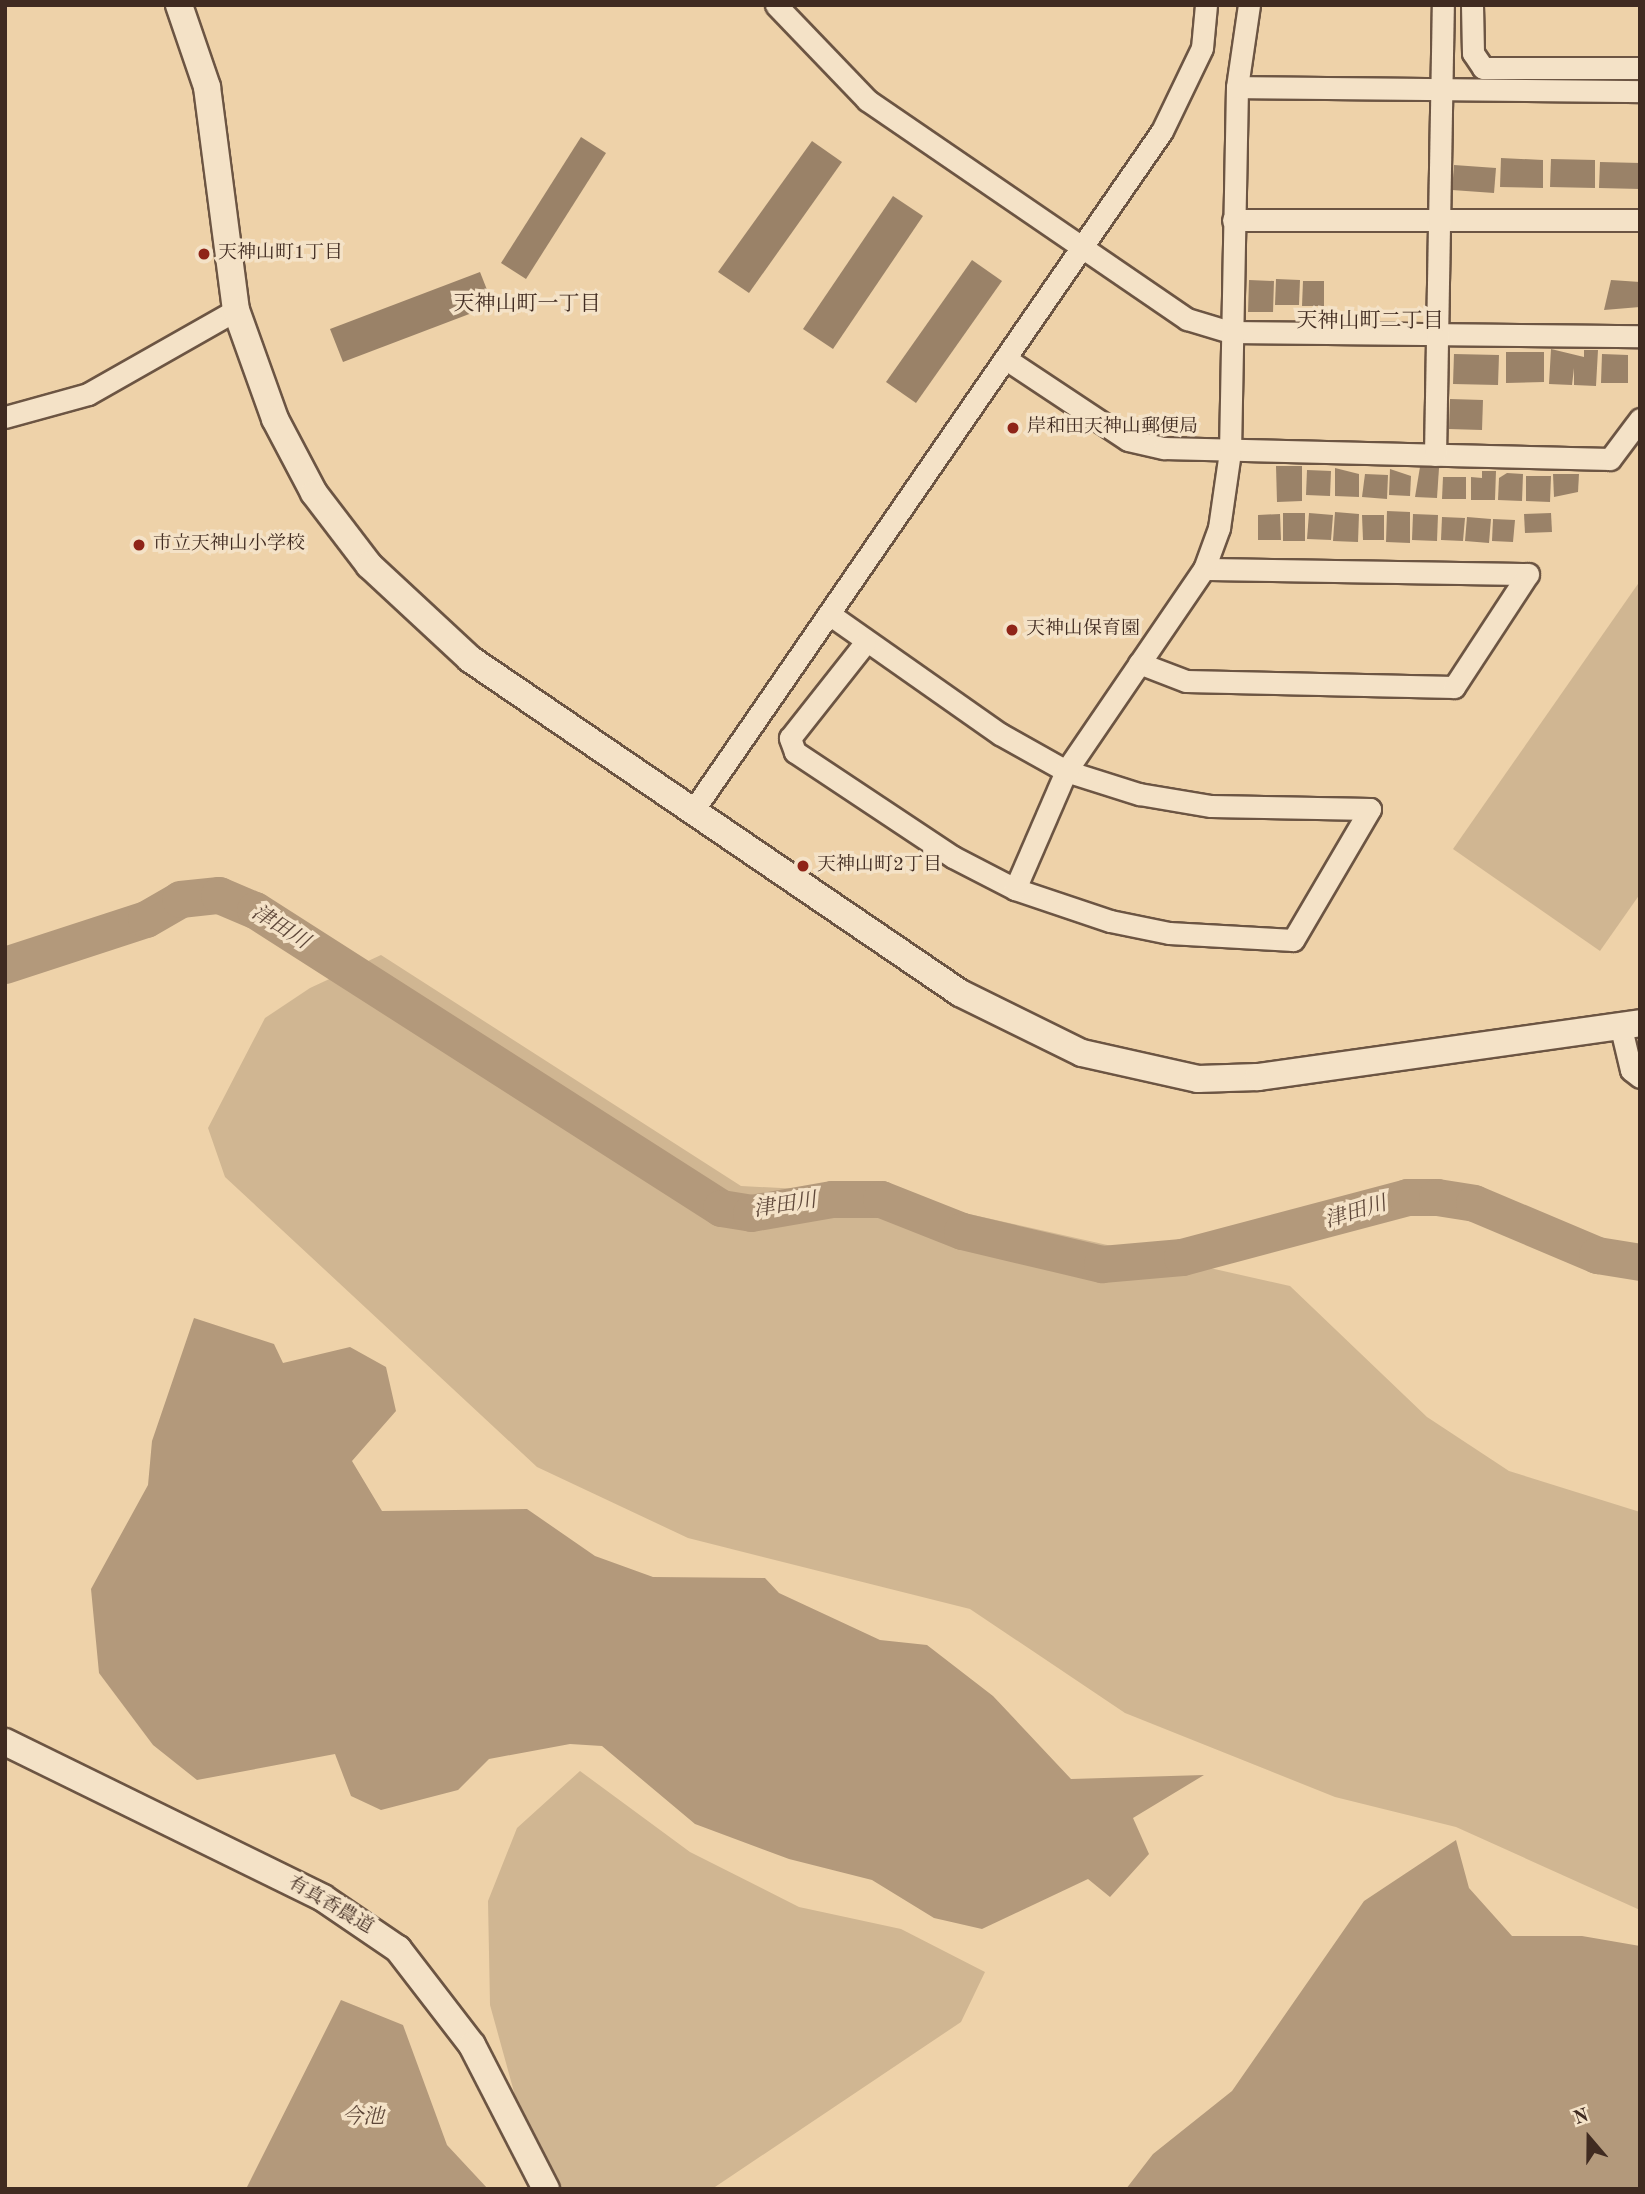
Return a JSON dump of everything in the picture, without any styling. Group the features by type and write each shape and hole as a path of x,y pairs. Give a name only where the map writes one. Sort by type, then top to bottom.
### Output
{"street":[{"path":"179,5 207,87 236,310 297,462 369,565 459,651 960,993 1019,1026 1134,1069 1198,1079 1258,1077 1630,1026 1630,1070 1640,1077"},
{"path":"776,5 867,100 1187,318 1230,332 1436,339 1640,336"},
{"path":"692,811 1162,131 1202,48 1206,5"},
{"path":"1015,889 1066,771 1204,569 1219,528 1230,452 1230,332 1237,87 1249,5"},
{"path":"1435,455 1444,89 1443,5"},
{"path":"1472,5 1473,53 1483,68 1640,68"},
{"path":"1237,87 1640,91"},
{"path":"1233,219 1640,220"},
{"path":"5,417 88,394 236,310"},
{"path":"1006,359 1128,440 1230,452 1610,459 1640,419"},
{"path":"1139,663 1186,681 1454,687 1528,574 1204,569"},
{"path":"829,614 864,643 1066,771 1139,794 1210,806 1370,809 1293,940 1169,933 1015,889 954,857 795,752 790,738 864,643"},
{"name":"有真香農道","path":"5,1742 323,1898 398,1949 472,2045 546,2189"}],"shaded area":[{"path":"1640,581 1640,894 1600,951 1453,849"},
{"path":"381,955 741,1186 876,1193 1290,1286 1427,1417 1509,1471 1640,1512 1640,1910 1456,1827 1335,1797 1125,1713 970,1609 688,1538 537,1467 225,1177 208,1128 265,1018 310,988"},
{"path":"580,1771 690,1852 799,1907 901,1929 985,1972 961,2022 712,2189 565,2189 535,2168 490,2005 488,1901 517,1828"}],"water":[{"path":"194,1318 274,1344 283,1363 350,1347 386,1367 396,1411 352,1461 382,1511 527,1509 595,1556 653,1577 765,1578 779,1593 880,1640 927,1645 993,1696 1071,1779 1204,1775 1133,1818 1149,1854 1110,1897 1088,1879 982,1929 934,1918 872,1880 789,1859 695,1824 602,1746 570,1744 489,1759 458,1790 381,1810 351,1796 335,1754 197,1780 153,1745 99,1673 91,1589 148,1485 152,1441"},
{"path":"1456,1840 1469,1888 1512,1936 1582,1936 1640,1946 1640,2189 1126,2189 1153,2154 1232,2091 1364,1901"},
{"name":"今池","path":"341,2000 403,2025 447,2145 488,2189 246,2189"}],"building":[{"path":"581,137 606,153 526,279 501,263"},
{"path":"812,141 842,162 749,293 718,272"},
{"path":"1501,158 1543,160 1543,188 1500,187"},
{"path":"1551,159 1595,160 1595,188 1550,187"},
{"path":"1600,162 1640,163 1640,189 1599,188"},
{"path":"1454,165 1496,168 1494,193 1452,190"},
{"path":"893,196 923,216 833,349 803,329"},
{"path":"972,260 1002,281 916,403 886,382"},
{"path":"480,272 493,305 343,362 330,329"},
{"path":"1276,279 1300,280 1299,305 1275,305"},
{"path":"1249,280 1274,281 1273,312 1248,312"},
{"path":"1611,280 1640,282 1640,307 1604,310"},
{"path":"1303,281 1324,281 1324,306 1302,306"},
{"path":"1551,349 1584,357 1584,350 1598,350 1596,386 1574,385 1574,368 1572,385 1549,384"},
{"path":"1506,352 1544,352 1544,382 1506,383"},
{"path":"1454,354 1499,355 1498,385 1453,384"},
{"path":"1602,354 1628,355 1628,383 1601,383"},
{"path":"1450,399 1483,400 1482,430 1449,429"},
{"path":"1276,466 1302,466 1302,501 1277,502"},
{"path":"1420,467 1439,468 1437,498 1415,497"},
{"path":"1335,468 1359,474 1359,497 1335,496"},
{"path":"1390,469 1411,476 1410,496 1389,495"},
{"path":"1307,470 1331,471 1330,496 1306,495"},
{"path":"1482,471 1496,471 1495,500 1471,500 1471,477 1482,478"},
{"path":"1507,473 1523,474 1522,501 1498,500 1499,478"},
{"path":"1365,474 1388,475 1387,499 1362,497"},
{"path":"1553,474 1579,474 1578,492 1554,497"},
{"path":"1526,476 1551,476 1550,502 1526,501"},
{"path":"1443,477 1466,477 1466,499 1442,499"},
{"path":"1387,511 1410,512 1410,543 1386,542"},
{"path":"1335,512 1359,514 1358,542 1333,541"},
{"path":"1283,513 1305,513 1305,541 1283,541"},
{"path":"1309,513 1333,515 1331,540 1307,539"},
{"path":"1551,513 1552,532 1525,533 1524,514"},
{"path":"1280,514 1281,540 1258,540 1258,515"},
{"path":"1413,514 1438,515 1437,541 1412,540"},
{"path":"1362,515 1384,515 1384,540 1363,540"},
{"path":"1442,517 1465,518 1463,541 1441,540"},
{"path":"1467,517 1491,519 1489,543 1465,541"},
{"path":"1493,519 1515,520 1513,542 1492,541"}],"waterway":[{"name":"津田川","path":"5,965 146,919 180,899 219,895 255,910 721,1208 751,1213 832,1199 881,1199 962,1231 1102,1264 1182,1257 1407,1197 1437,1197 1474,1203 1597,1255 1640,1262"}],"place":[{"name":"天神山町1丁目","path":"204,254"},
{"name":"岸和田天神山郵便局","path":"1013,428"},
{"name":"市立天神山小学校","path":"139,545"},
{"name":"天神山保育園","path":"1012,630"},
{"name":"天神山町2丁目","path":"803,866"}],"district":[{"name":"天神山町一丁目","path":"527,305"},
{"name":"天神山町二丁目","path":"1370,322"}]}
